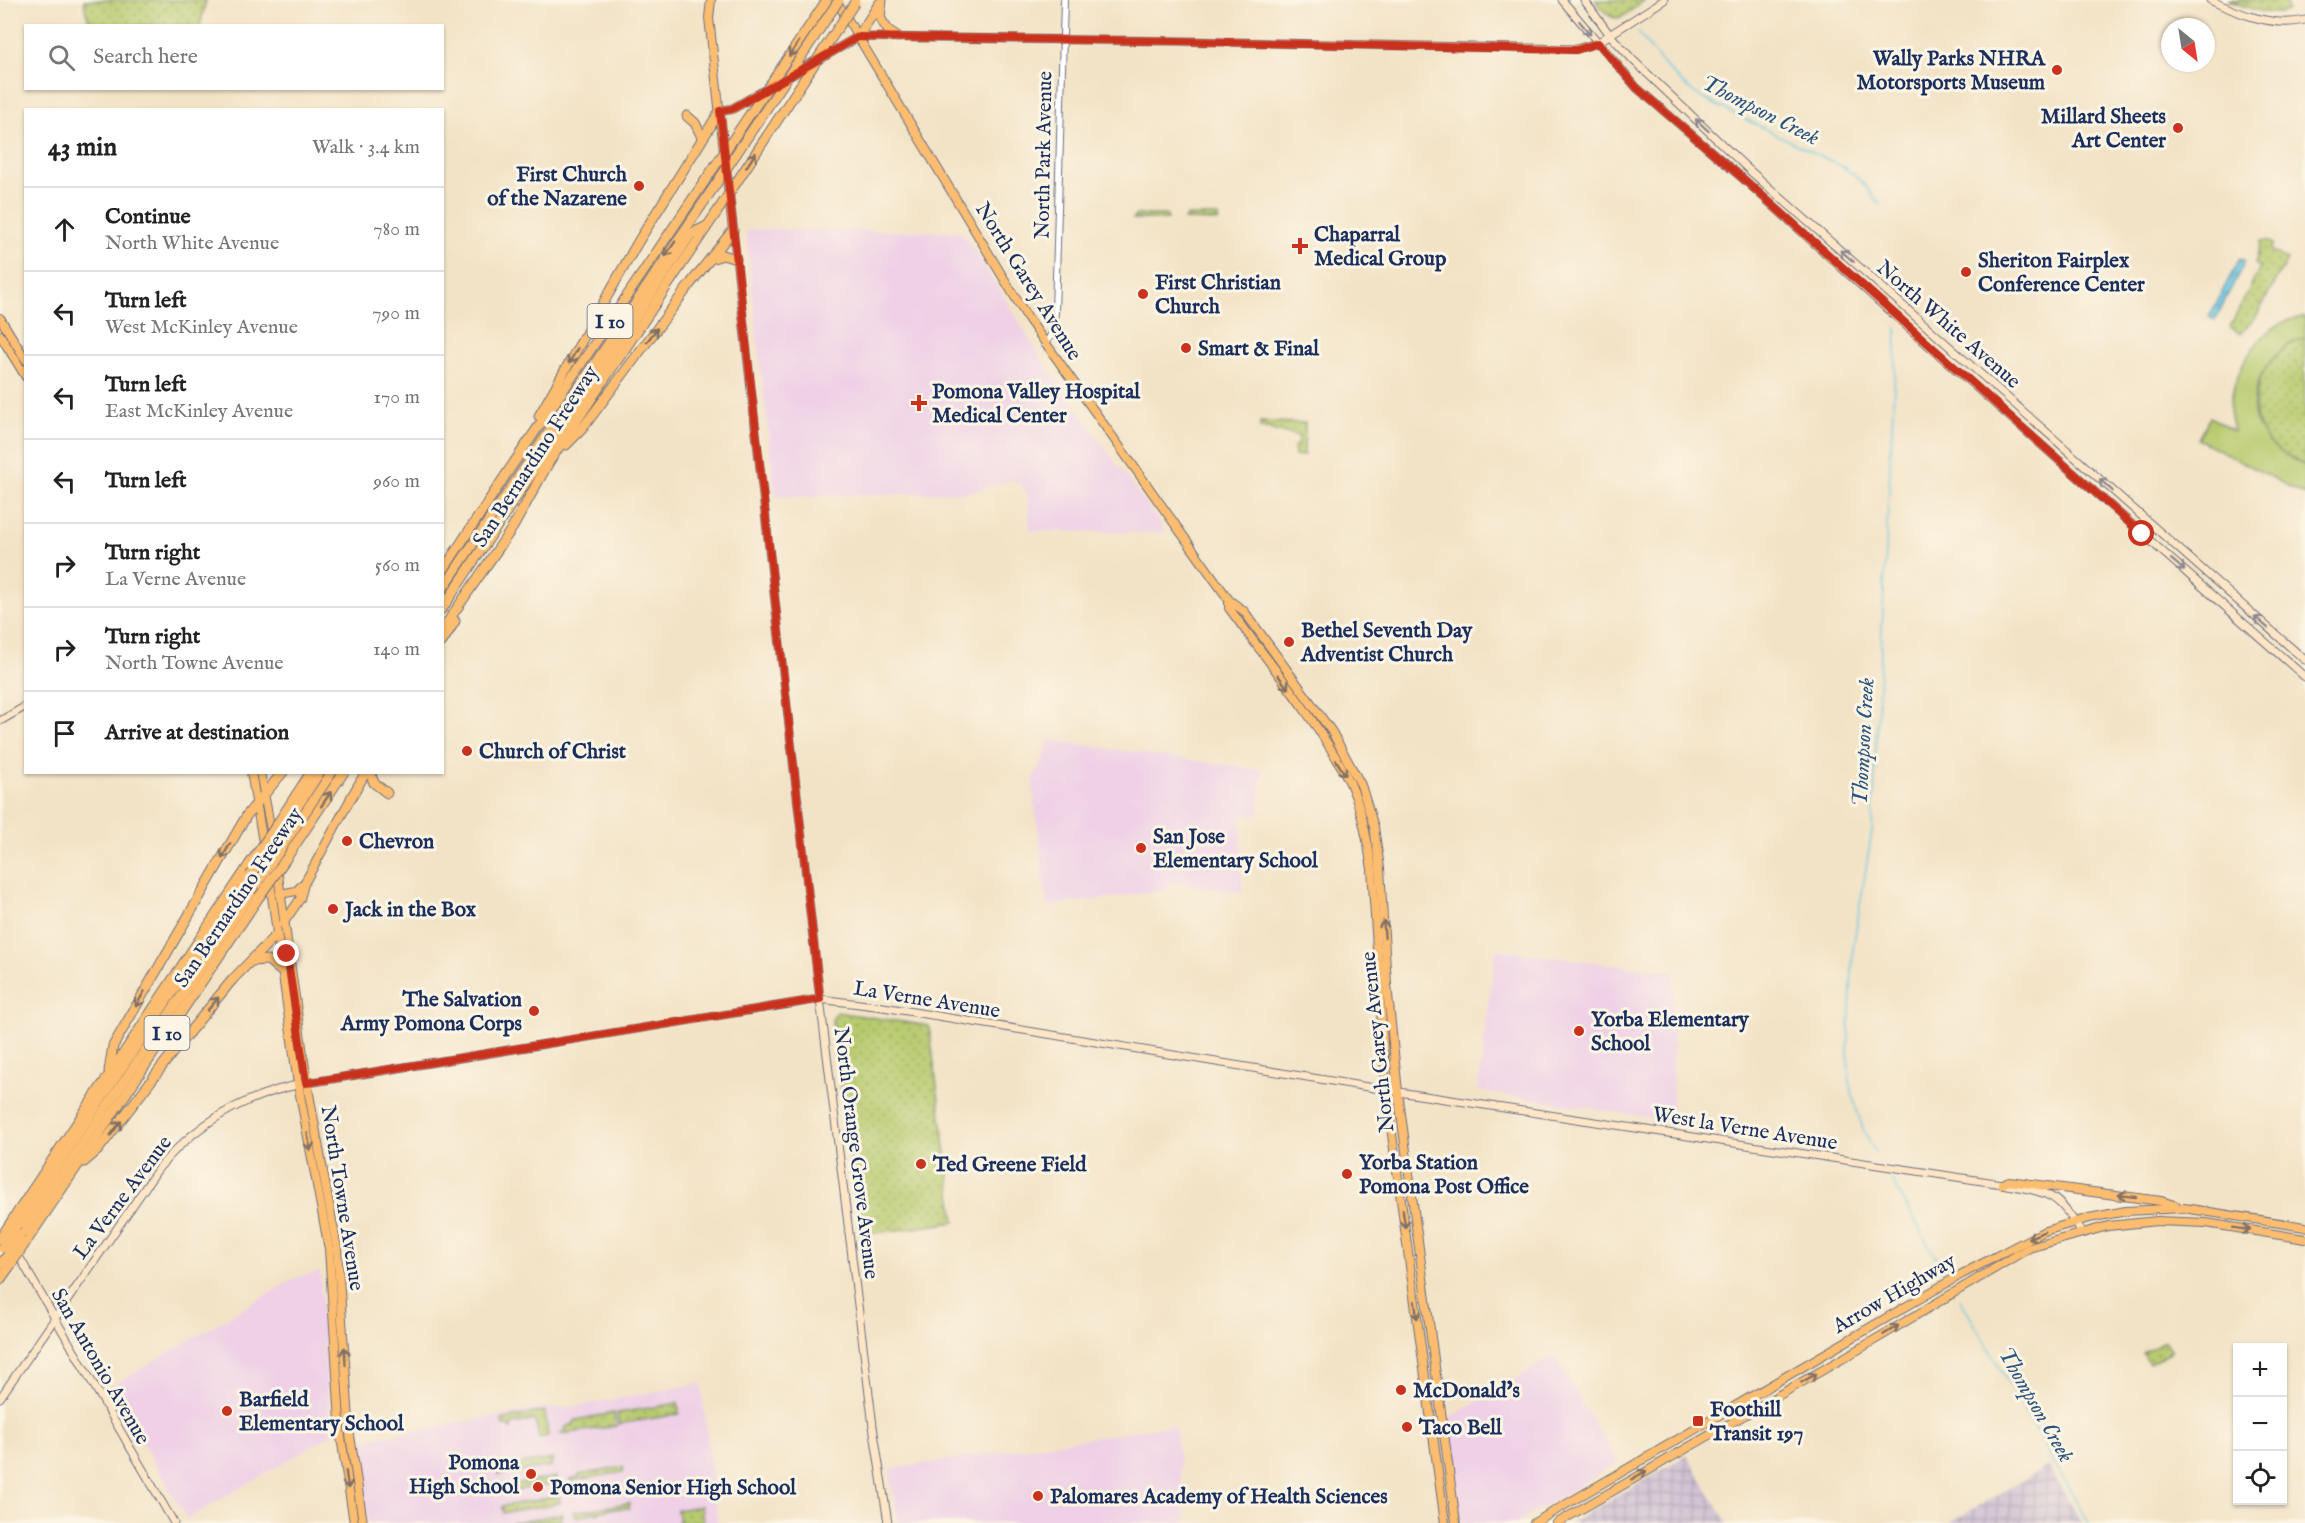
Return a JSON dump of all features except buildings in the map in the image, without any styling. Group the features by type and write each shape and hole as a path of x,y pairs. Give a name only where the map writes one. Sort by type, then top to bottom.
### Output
{"highway":[{"name":"San Bernardino Freeway","path":"444,569 826,0"},
{"path":"444,587 838,0"},
{"path":"858,37 882,0"},
{"path":"882,0 880,18 884,25 898,37"},
{"name":"San Bernardino Freeway","path":"444,627 513,527 549,462 856,1"},
{"path":"505,476 638,242 720,111"},
{"path":"687,116 695,123 702,137"},
{"path":"444,606 691,234 707,226"},
{"path":"549,462 582,429 733,230"},
{"path":"710,259 723,255 736,259"},
{"path":"444,560 484,508"},
{"path":"444,639 513,527"},
{"path":"108,1076 113,1046 247,815 281,774"},
{"name":"San Bernardino Freeway","path":"0,1280 4,1251 19,1230 108,1076 249,866 279,828 310,774"},
{"path":"19,1230 279,828 319,774"},
{"path":"19,1230 331,774"},
{"name":"San Bernardino Freeway","path":"4,1251 19,1230 75,1169 343,774"},
{"path":"351,798 367,774"},
{"path":"369,774 374,783 387,793"},
{"path":"75,1169 98,1150 177,1047 233,980 276,935"},
{"path":"251,961 268,960 281,971"},
{"path":"0,1265 4,1251"}],"main road":[{"name":"North Orange Grove Avenue","path":"711,0 709,18 820,999 872,1415 888,1523"},
{"name":"North Garey Avenue","path":"838,0 858,37 1045,345 1229,600 1247,615 1313,705 1344,753 1369,806 1378,847 1387,985 1398,1092 1456,1523"},
{"name":"North White Avenue","path":"1562,0 1637,88 1740,176 1895,316 2305,677"},
{"name":"North White Avenue","path":"1584,0 1610,35 1633,60 1748,168 2305,660"},
{"path":"720,111 732,109 858,37 1576,50 1598,43 1664,0"},
{"path":"2210,0 2244,15 2296,22 2305,20"},
{"path":"0,318 24,357"},
{"path":"0,335 24,374"},
{"name":"North Garey Avenue","path":"1229,600 1229,608 1309,719 1346,776 1367,837 1372,869 1386,1090 1445,1523"},
{"path":"0,721 24,707"},
{"path":"1309,719 1316,716 1335,745 1344,753"},
{"name":"North Towne Avenue","path":"251,774 281,971 338,1258 350,1436 363,1523"},
{"name":"North Towne Avenue","path":"260,774 280,894 302,1083 330,1259 341,1437 354,1523"},
{"path":"276,935 300,899 304,884 351,798"},
{"path":"280,894 296,891 304,884"},
{"path":"272,899 275,912 283,924"},
{"name":"La Verne Avenue","path":"0,1398 152,1177 183,1141 216,1116 237,1104 268,1091 302,1083 820,999 883,1007 1386,1090"},
{"name":"West la Verne Avenue","path":"1386,1090 2002,1184 2045,1193 2062,1204 2081,1232"},
{"path":"2002,1184 2009,1180 2161,1201 2184,1208"},
{"name":"Arrow Highway","path":"1534,1523 2023,1240 2075,1222 2126,1211 2184,1208 2305,1227"},
{"name":"Arrow Highway","path":"1557,1523 1861,1348 2029,1248 2081,1232 2137,1222 2184,1221 2305,1239"},
{"name":"San Antonio Avenue","path":"0,1225 174,1523"},
{"path":"1408,1252 1422,1264"},
{"path":"1427,1397 1442,1427"},
{"path":"1432,1439 1441,1447 1443,1464 1450,1478"}],"street":[{"name":"North Park Avenue","path":"1045,345 1052,335 1056,313 1064,0"}],"shaded area":[{"name":"Pomona Valley Hospital Medical Center","path":"751,229 961,232 983,263 1044,363 1167,533 1030,531 1027,493 1020,484 1011,480 971,492 775,497 746,232"},
{"name":"San Jose Elementary School","path":"1048,740 1262,770 1258,815 1241,815 1242,893 1167,881 1168,890 1047,906 1033,788 1034,777 1047,752"},
{"name":"Yorba Elementary School","path":"1500,950 1674,972 1672,1121 1478,1091 1495,953"},
{"name":"Barfield Elementary School","path":"320,1272 331,1435 187,1519 110,1387 297,1277"},
{"path":"1554,1356 1618,1463 1516,1523 1462,1523 1449,1418"},
{"name":"Pomona Senior High School","path":"701,1383 718,1523 368,1523 357,1445 362,1440 541,1408 571,1407"},
{"name":"Palomares Academy of Health Sciences","path":"1175,1425 1186,1523 898,1523 889,1469"},
{"path":"1687,1455 1727,1523 1570,1523"},
{"path":"2048,1466 2082,1523 1949,1523"}],"green space":[{"path":"84,0 206,0 200,24 91,24"},
{"path":"1594,0 1645,0 1619,18 1608,15"},
{"path":"2228,0 2285,0 2288,10 2266,12"},
{"path":"1136,215 1167,215 1168,219 1133,219"},
{"path":"1187,216 1218,216 1219,221 1184,220"},
{"path":"2261,241 2273,244 2270,250 2287,260 2256,317 2241,334 2230,327 2260,268 2255,264"},
{"path":"2305,317 2305,338 2282,350 2272,360 2258,384 2254,397 2254,410 2257,423 2265,438 2283,454 2305,466 2305,495 2198,439 2210,417 2234,431 2230,414 2232,393 2244,363 2264,336 2290,320"},
{"path":"2305,338 2305,466 2287,457 2266,439 2256,413 2258,386 2264,373 2284,348"},
{"path":"1260,422 1305,423 1304,455 1295,456 1294,447 1299,437 1269,428 1260,428"},
{"path":"836,1012 929,1026 955,1222 861,1235 832,1020"},
{"path":"2164,1341 2171,1352 2149,1364 2143,1353"},
{"path":"678,1403 679,1414 619,1424 617,1413"},
{"path":"545,1411 548,1436 539,1438 535,1420 512,1424 511,1429 508,1425 503,1426 502,1420"},
{"path":"614,1413 616,1426 561,1434 576,1420"},
{"path":"553,1459 551,1466 498,1475 497,1468"},
{"path":"623,1467 624,1472 570,1481 579,1475"},
{"path":"556,1477 557,1483 501,1493 500,1487"},
{"path":"559,1496 560,1503 503,1513 502,1506"},
{"path":"630,1503 629,1508 609,1509 577,1517 573,1512"},
{"path":"701,1506 703,1522 679,1523 677,1510"},
{"path":"562,1514 560,1521 511,1523"}],"water":[{"path":"2240,258 2245,261 2215,320 2209,317"}],"waterway":[{"name":"Thompson Creek","path":"1638,32 1667,68 1702,98 1845,168 1861,181 1880,204"},
{"name":"Thompson Creek","path":"1875,1152 1864,1131 1855,1105 1849,1077 1848,1052 1853,948 1872,831 1897,327"},
{"name":"Thompson Creek","path":"1891,1179 1945,1274"},
{"name":"Thompson Creek","path":"1960,1299 2089,1523"}],"place":[{"name":"Wally Parks NHRA Motorsports Museum","path":"2057,70"},
{"name":"Millard Sheets Art Center","path":"2178,128"},
{"name":"First Church of the Nazarene","path":"639,186"},
{"name":"Chaparral Medical Group","path":"1300,246"},
{"name":"Sheriton Fairplex Conference Center","path":"1966,272"},
{"name":"First Christian Church","path":"1143,294"},
{"name":"Smart & Final","path":"1186,348"},
{"name":"Pomona Valley Hospital Medical Center","path":"919,403"},
{"name":"Bethel Seventh Day Adventist Church","path":"1289,642"},
{"name":"Church of Christ","path":"467,751"},
{"name":"Chevron","path":"347,841"},
{"name":"San Jose Elementary School","path":"1141,848"},
{"name":"Jack in the Box","path":"333,909"},
{"name":"The Salvation Army Pomona Corps","path":"534,1011"},
{"name":"Yorba Elementary School","path":"1579,1031"},
{"name":"Ted Greene Field","path":"921,1164"},
{"name":"Yorba Station Pomona Post Office","path":"1347,1174"},
{"name":"McDonald's","path":"1401,1390"},
{"name":"Barfield Elementary School","path":"227,1411"},
{"name":"Foothill Transit 197","path":"1698,1421"},
{"name":"Taco Bell","path":"1407,1427"},
{"name":"Pomona High School","path":"531,1474"},
{"name":"Pomona Senior High School","path":"538,1487"},
{"name":"Palomares Academy of Health Sciences","path":"1038,1496"}],"route":[{"path":"287,954 306,1083 820,999 720,111 732,109 858,37 1576,50 1598,43 1637,88 1740,176 2142,534"}]}
